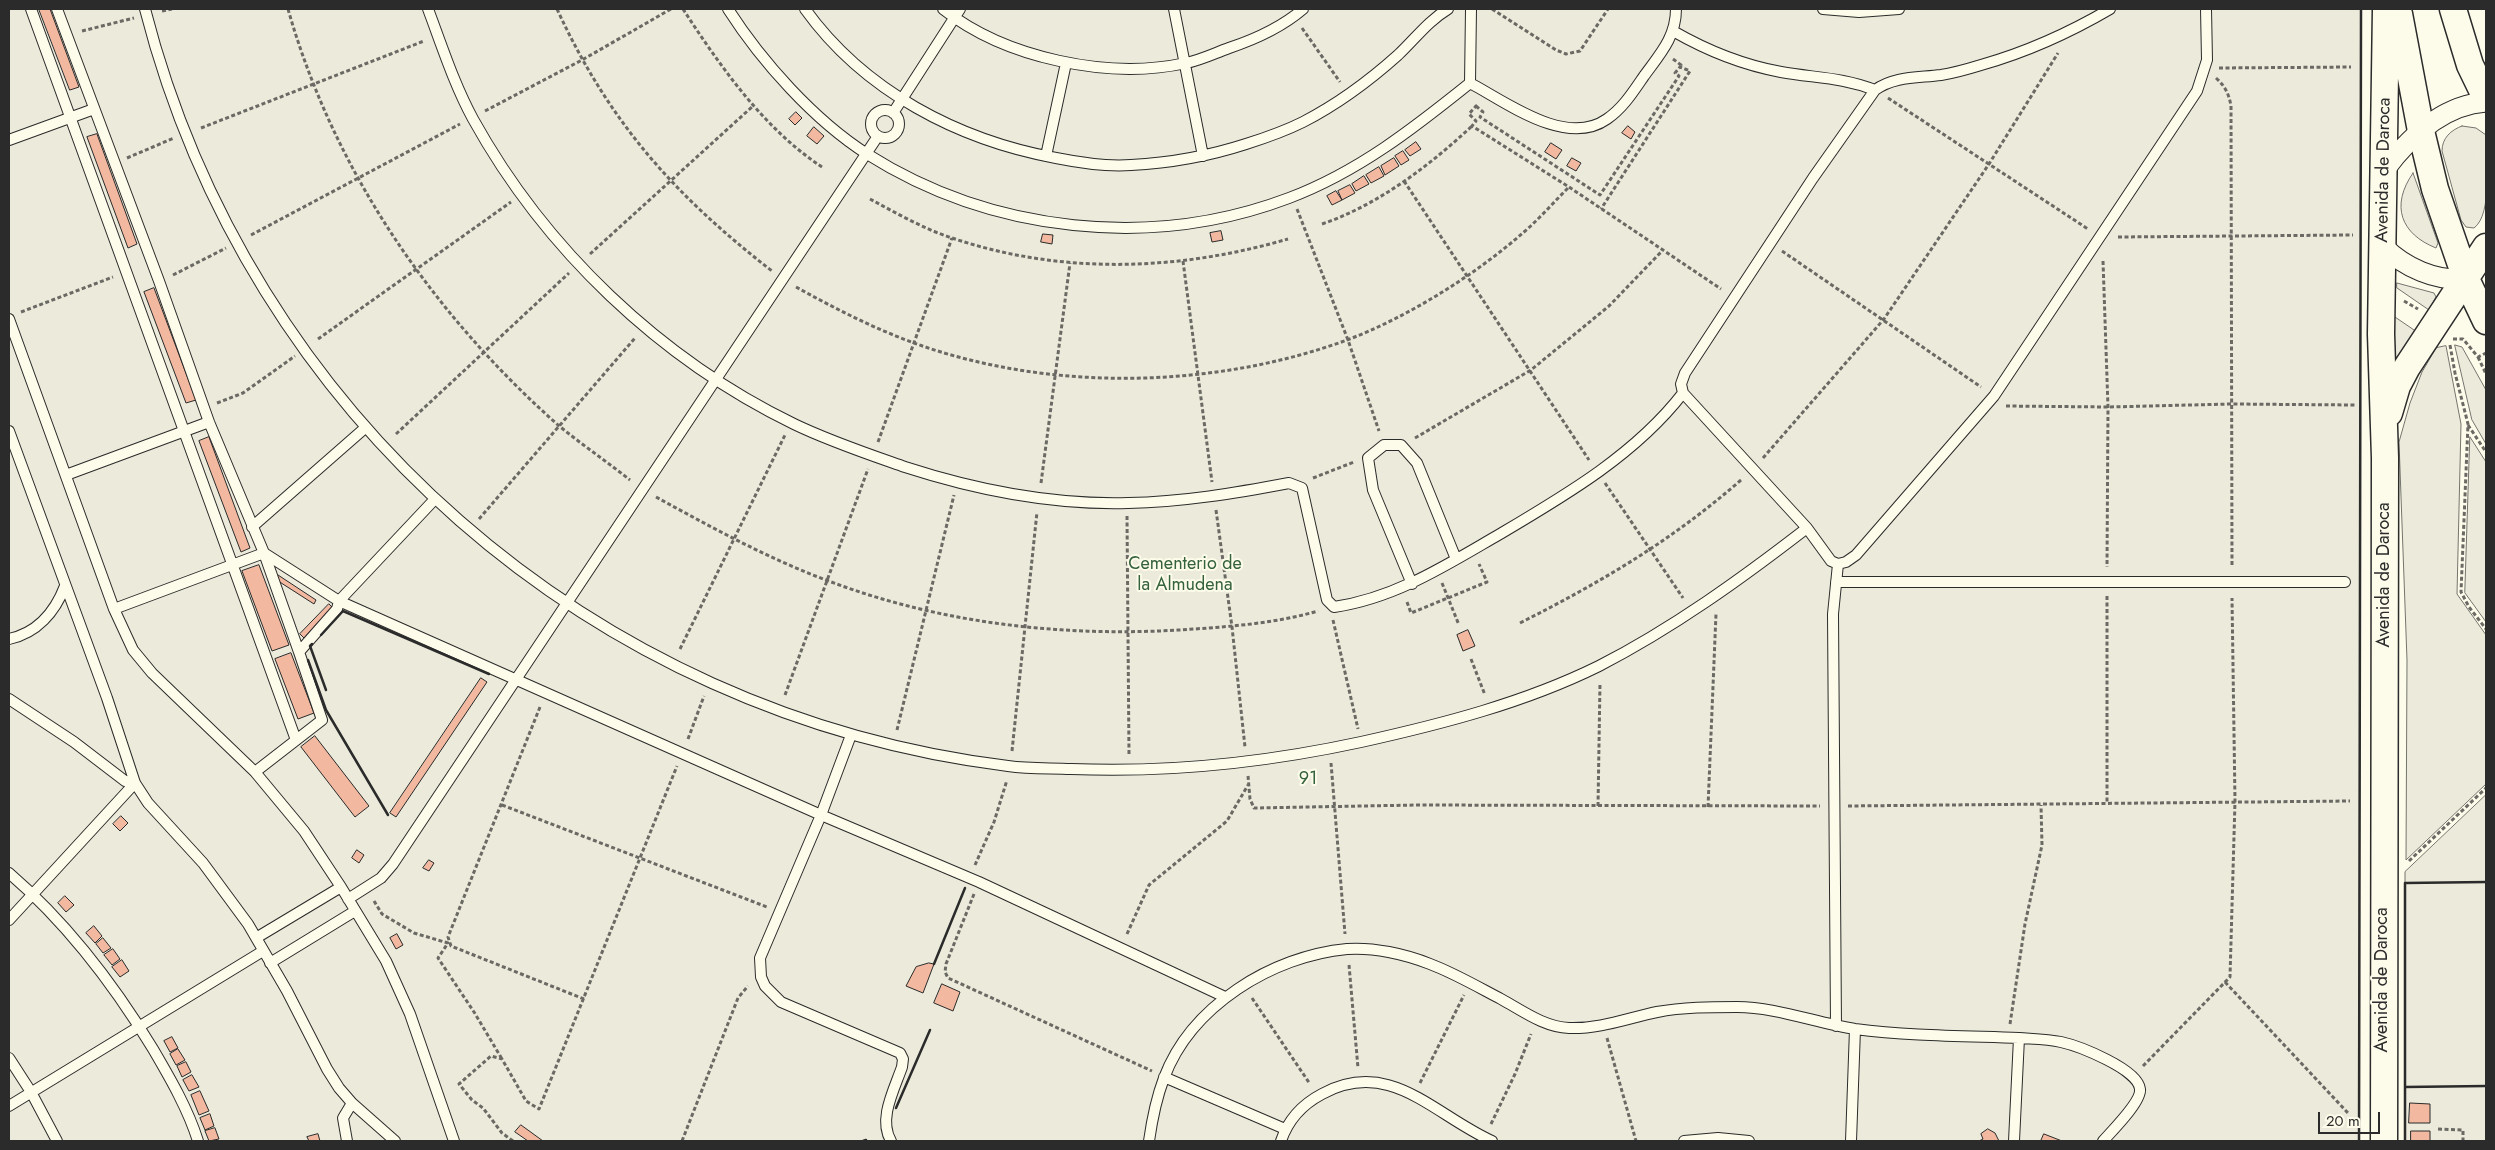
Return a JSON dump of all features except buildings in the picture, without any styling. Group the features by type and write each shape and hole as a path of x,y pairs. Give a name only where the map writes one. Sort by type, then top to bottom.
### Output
{"street":[{"name":"Avenida de Daroca","path":"2384,1141 2385,458 2381,344 2386,9"},
{"path":"2398,9 2421,131 2435,189 2466,279 2486,321"},
{"path":"2453,9 2470,65 2486,98"},
{"path":"2384,171 2411,138 2442,116 2466,104 2486,102"},
{"path":"2383,246 2396,260 2413,269 2446,278 2466,279"},
{"path":"2385,458 2389,413 2397,386 2406,367 2486,247"}],"lane":[{"path":"31,9 72,117 296,740"},
{"path":"57,9 209,422 264,553 322,720 255,772"},
{"path":"428,9 472,118 521,194 579,265 644,327 717,379 791,423 872,456 957,482 1039,498 1127,503 1214,497 1289,483 1296,484 1302,488 1327,600 1334,607 1412,584 1536,512 1597,473 1663,418 1683,393"},
{"path":"728,9 743,32 782,79 823,120 866,153 906,176 991,210 1082,227 1172,227 1227,217 1288,199 1343,174 1381,151 1422,122 1470,83"},
{"path":"805,9 866,73 902,100 972,135 1005,147 1086,164 1129,166 1164,163 1203,156 1284,130 1302,122 1349,95 1377,74 1430,22 1448,9"},
{"path":"943,9 957,13 995,41 1066,63 1110,67 1186,63 1248,42 1303,9"},
{"path":"1174,9 1203,156"},
{"path":"1470,83 1471,9"},
{"path":"1470,83 1550,124 1574,129 1584,128 1606,120 1624,104 1664,49 1676,26 1676,9"},
{"path":"1823,9 1859,12 1899,9"},
{"path":"2110,9 2072,31 2038,46 1982,65 1942,75 1886,82 1875,90 1813,178 1685,373 1681,384 1683,393 1807,528 1832,561 1838,564 1846,562 1856,555 1994,396 2197,91 2205,68 2206,9"},
{"path":"146,12 163,73 184,134 236,243 303,350 365,428 383,447 435,499 471,529 567,603 617,636 710,682 780,711 852,735 1011,767 1129,771 1211,767 1295,756 1330,749 1430,727 1532,694 1600,665 1709,600 1807,528"},
{"path":"893,113 957,13"},
{"path":"1673,31 1704,49 1770,69 1852,81 1875,90"},
{"path":"1046,156 1066,63"},
{"path":"9,140 94,109"},
{"path":"885,110 893,113 898,119 897,130 890,137 878,136 872,129 872,118 880,111 885,110"},
{"path":"348,899 381,878 393,864 878,136"},
{"path":"13,316 66,475 114,609 133,650 152,673 255,772 304,831 386,961 410,1014 454,1141"},
{"path":"66,475 209,422"},
{"path":"252,527 365,428"},
{"path":"9,431 136,783 148,803 203,862 256,938 309,1030 327,1069 352,1103 395,1141"},
{"path":"1412,584 1373,490 1368,458 1384,445 1401,445 1417,463 1456,559"},
{"path":"299,652 337,609 339,601 435,499"},
{"path":"114,609 264,553"},
{"path":"264,553 339,601 682,754 979,882 1225,997"},
{"path":"1836,1026 1834,614 1838,564"},
{"path":"1836,582 2345,582"},
{"path":"9,640 29,632 43,622 54,609 65,586"},
{"path":"9,699 74,742 126,781 136,783"},
{"path":"852,735 821,815 760,958 761,977 772,995 789,1007 900,1053 903,1059 887,1113 886,1139"},
{"path":"9,920 136,783"},
{"path":"9,872 73,935 115,989 140,1026 172,1081 198,1141"},
{"path":"256,938 341,888"},
{"path":"270,963 355,911"},
{"path":"1149,1141 1153,1113 1164,1076 1192,1031 1225,997 1270,970 1308,956 1348,949 1374,951 1407,957 1429,964 1470,983 1538,1020 1570,1028 1604,1025 1660,1012 1700,1007 1741,1007 1836,1026 1910,1035 2058,1041 2077,1046 2127,1071 2137,1081 2141,1090 2137,1100 2103,1141"},
{"path":"9,1106 263,951"},
{"path":"1851,1141 1855,1029"},
{"path":"2014,1038 2014,1141"},
{"path":"9,1058 31,1092 57,1141"},
{"path":"1164,1076 1285,1129"},
{"path":"1281,1141 1285,1129 1295,1115 1318,1096 1334,1087 1359,1081 1390,1084 1414,1095 1488,1140"},
{"path":"347,1141 343,1118 352,1103"},
{"path":"1684,1141 1718,1138 1749,1141"}],"path":[{"path":"67,35 146,12 172,9"},
{"path":"288,9 312,83 333,132 358,178 415,269 447,310 517,386 560,426 642,490 734,539 826,580 926,610 976,621 1126,633 1232,626 1309,614 1334,607 1332,616 1360,742"},
{"path":"557,9 582,60 620,122 669,181 728,237 783,280 850,316 915,344 983,363 1054,376 1136,378 1198,375 1284,358 1348,340 1406,312 1468,275 1525,231 1569,187"},
{"path":"159,282 582,60 671,9"},
{"path":"683,9 709,48 753,106 822,167"},
{"path":"1492,9 1556,50 1573,54 1580,51 1608,9"},
{"path":"1294,16 1349,95"},
{"path":"1520,623 1583,591 1651,550 1706,510 1753,469 1884,319 1989,164 2072,31"},
{"path":"115,163 312,83 438,35"},
{"path":"2205,68 2351,67"},
{"path":"1601,209 1687,77 1690,71 1682,68"},
{"path":"2133,1077 2230,977 2235,801 2232,583 2231,106 2230,96 2223,85 2205,68"},
{"path":"1875,90 2100,237 2353,234"},
{"path":"383,447 669,181 753,106"},
{"path":"1322,224 1363,205 1404,181 1451,146 1476,121 1469,114 1475,108"},
{"path":"1472,126 1569,187 1662,251 1735,297"},
{"path":"1404,181 1531,370 1597,473 1692,611"},
{"path":"205,408 242,393 521,194"},
{"path":"870,199 901,216 952,238 1012,254 1070,263 1129,265 1184,262 1242,252 1288,239"},
{"path":"1303,224 1348,340 1384,445"},
{"path":"2100,237 2104,270 2108,407 2107,803"},
{"path":"780,711 826,580 915,344 952,238"},
{"path":"1771,244 1884,319 2007,406 2355,405"},
{"path":"1401,445 1499,391 1531,370 1609,306 1662,251"},
{"path":"1184,262 1232,626 1246,763 1254,808 2041,805 2350,801"},
{"path":"968,878 994,822 1011,767 1024,626 1054,376 1070,263"},
{"path":"13,316 127,271"},
{"path":"2383,292 2394,295 2438,320"},
{"path":"471,529 644,327"},
{"path":"2486,374 2478,357 2463,339 2450,340 2455,373 2468,424 2461,592 2469,607 2486,629"},
{"path":"2478,357 2486,353"},
{"path":"673,664 791,423"},
{"path":"2468,424 2486,452"},
{"path":"1296,484 1368,458"},
{"path":"893,744 957,482"},
{"path":"1127,503 1126,633 1129,771"},
{"path":"1408,605 1411,613 1487,582 1481,566"},
{"path":"1442,582 1459,625"},
{"path":"1708,807 1718,616 1709,600"},
{"path":"1471,659 1484,694"},
{"path":"1598,806 1600,665"},
{"path":"546,692 448,937 448,943 438,958 474,1012 526,1100 540,1109 710,682"},
{"path":"1330,749 1359,1081"},
{"path":"1120,948 1150,885 1227,821 1249,785"},
{"path":"2405,864 2486,788"},
{"path":"502,805 780,911"},
{"path":"2014,1038 2025,924 2042,845 2041,805"},
{"path":"979,882 946,964 945,972 948,978 1164,1076"},
{"path":"366,887 382,914 414,933 448,943 451,946 584,999"},
{"path":"2225,982 2348,1113"},
{"path":"1414,1095 1470,983"},
{"path":"1243,985 1318,1096"},
{"path":"682,1141 738,998"},
{"path":"1488,1140 1538,1020"},
{"path":"1604,1025 1636,1141"},
{"path":"502,1059 491,1056 459,1084 472,1100 483,1108 502,1132 513,1141"},
{"path":"2438,1129 2464,1130 2463,1141"}],"green space":[{"name":"Cementerio de la Almudena","path":"9,9 2361,9 2359,1141 9,1141"},
{"path":"2462,126 2476,128 2486,135 2486,198 2480,221 2474,228 2466,227 2461,220 2442,151 2442,146 2448,135"},
{"path":"2413,173 2438,243 2436,248 2414,235 2407,227 2403,218 2401,208 2402,197"},
{"path":"2397,283 2434,293 2436,297 2429,310 2397,288"},
{"path":"2392,315 2417,332 2394,366"},
{"path":"2455,345 2462,347 2486,390 2486,444 2472,420"},
{"path":"2446,346 2461,424 2457,594 2486,635 2486,784 2406,860 2407,660 2399,442 2410,403 2422,372 2436,348"},
{"path":"2470,437 2486,462 2486,622 2465,593"},
{"path":"2486,795 2486,1141 2405,1141 2405,872"}],"wall":[{"path":"2359,1141 2361,9"},
{"path":"321,635 343,611 489,674"},
{"path":"312,644 310,646 326,690"},
{"path":"308,660 326,710 388,815"},
{"path":"2486,882 2405,883 2405,1087 2486,1086"},
{"path":"934,964 965,888"},
{"path":"896,1108 930,1030"},
{"path":"2405,1087 2405,1141"}],"park label":[{"name":"91","path":"1308,780"}]}
